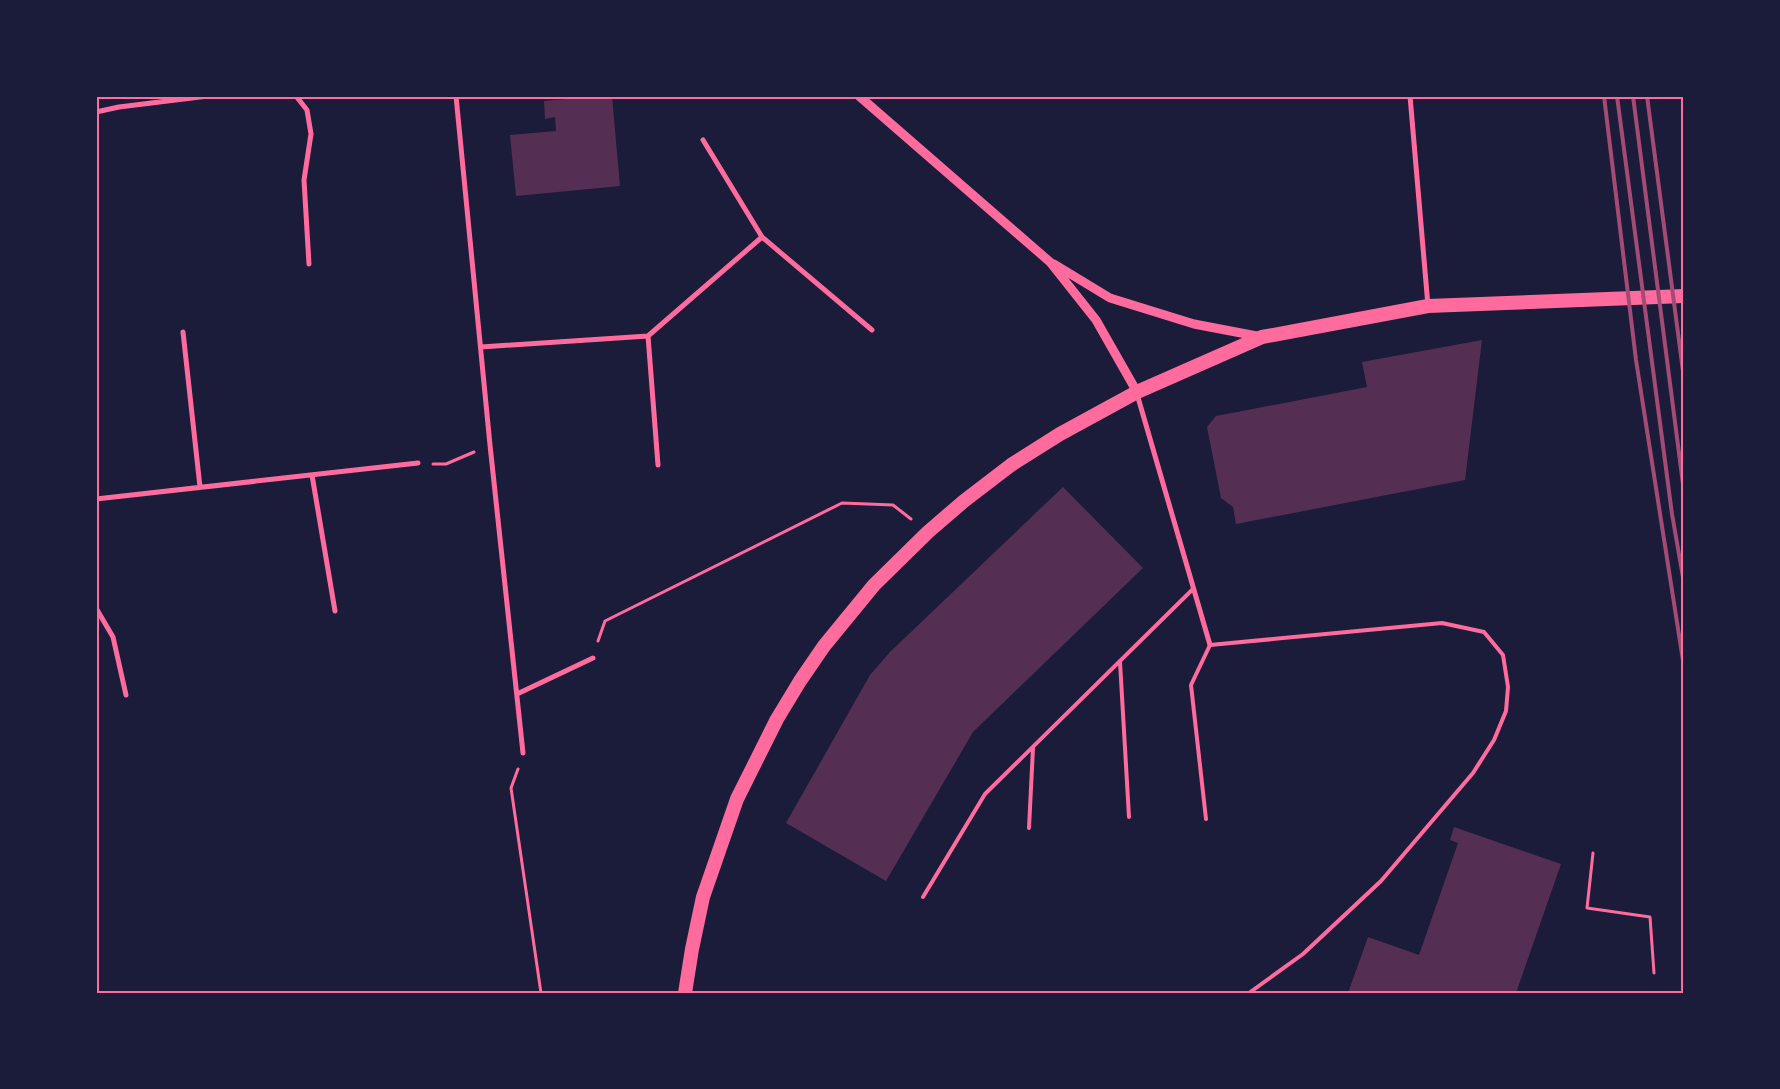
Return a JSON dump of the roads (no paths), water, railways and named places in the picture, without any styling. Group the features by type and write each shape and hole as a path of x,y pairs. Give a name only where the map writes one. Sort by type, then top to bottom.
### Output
{"highway":[{"path":"684,993 704,897 738,799 777,718 824,646 874,585 928,532 964,501 1012,465 1060,434 1137,392 1262,336 1428,306 1684,296"}],"street":[{"path":"96,112 119,107 208,96"},
{"path":"296,96 307,110 311,134 304,180 309,264"},
{"path":"456,96 490,445 523,753"},
{"path":"1410,96 1428,306"},
{"path":"862,97 1050,262 1110,298 1194,324 1262,336"},
{"path":"703,140 762,237 872,330"},
{"path":"481,347 648,336 762,237"},
{"path":"1050,262 1096,320 1137,392 1210,645"},
{"path":"183,332 200,487"},
{"path":"648,336 658,465"},
{"path":"96,499 418,463"},
{"path":"312,475 335,611"},
{"path":"97,611 113,637 126,695"},
{"path":"516,694 593,658"}],"lane":[{"path":"923,896 985,794 1193,589"},
{"path":"1206,820 1191,685 1210,645 1442,623 1484,632 1503,655 1508,687 1506,711 1494,740 1473,773 1382,881 1303,954 1249,993"},
{"path":"1120,662 1129,817"},
{"path":"1029,828 1033,747"}],"railway":[{"path":"1604,96 1636,360 1684,667"},
{"path":"1617,96 1672,514 1684,583"},
{"path":"1633,96 1684,492"},
{"path":"1647,96 1684,379"}]}
